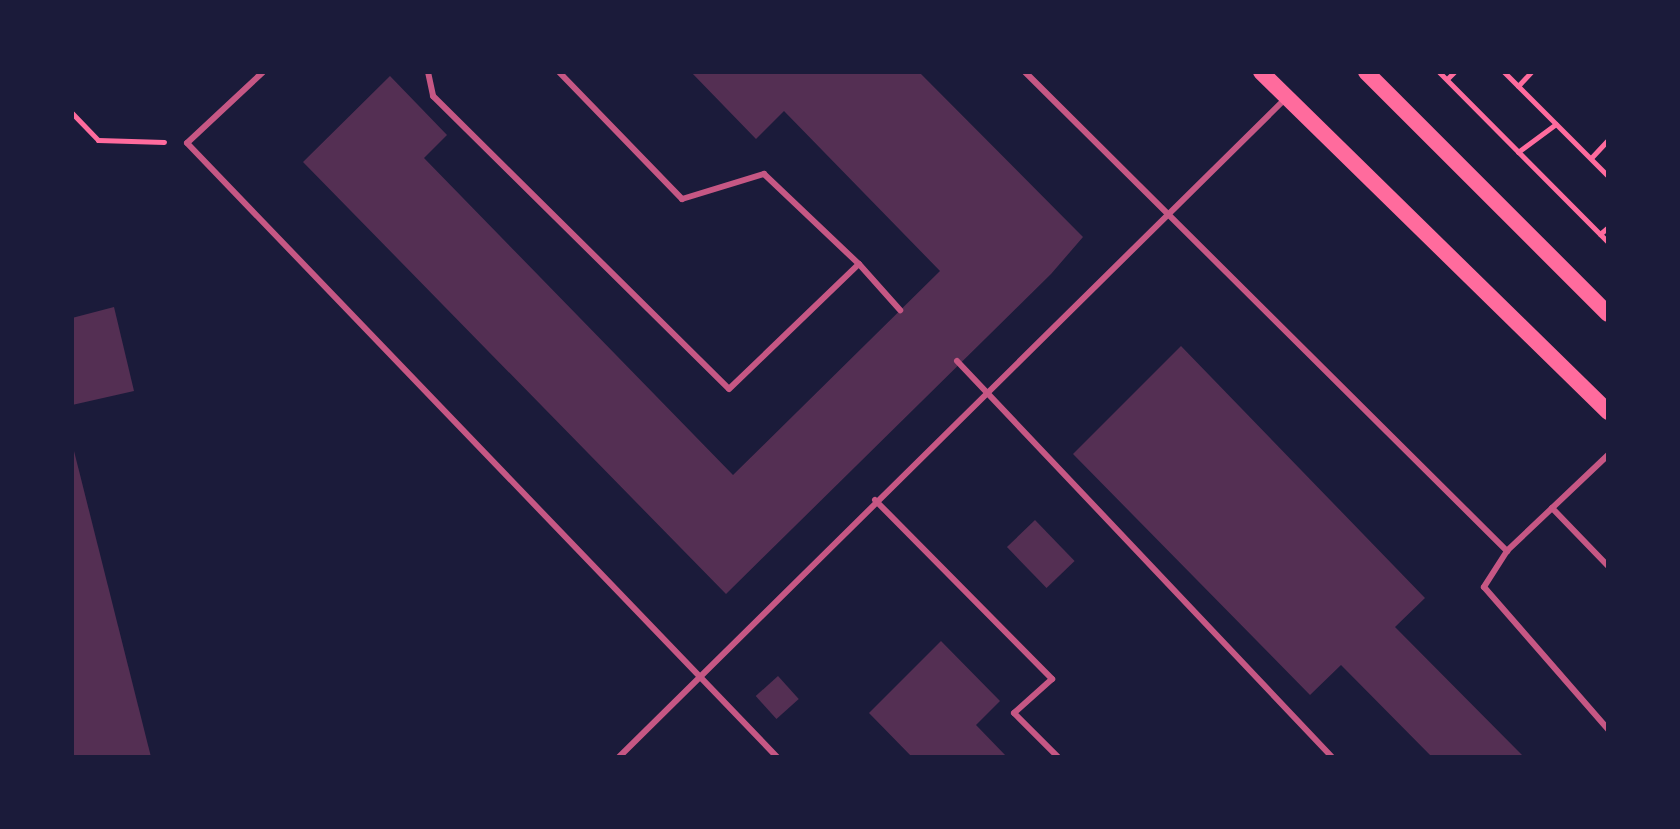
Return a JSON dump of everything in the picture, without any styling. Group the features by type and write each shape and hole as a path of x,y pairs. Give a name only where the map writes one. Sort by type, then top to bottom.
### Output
{"main road":[{"path":"1261,72 1608,412"},
{"path":"1366,72 1608,314"}],"lane":[{"path":"263,72 187,143 777,757"},
{"path":"428,72 433,96 729,389 859,264"},
{"path":"559,72 682,199 764,174 859,264 900,310"},
{"path":"1025,72 1507,551"},
{"path":"619,757 875,500 1287,97"},
{"path":"957,361 1332,757"},
{"path":"1608,455 1507,551 1484,587 1608,729"},
{"path":"875,500 1052,679 1014,713 1058,757"},
{"path":"1552,508 1608,566"}],"path":[{"path":"1439,72 1608,242"},
{"path":"1447,79 1454,72"},
{"path":"1504,72 1608,176"},
{"path":"1518,86 1531,72"},
{"path":"72,113 98,140 187,143"},
{"path":"1518,152 1556,124"},
{"path":"1591,158 1608,140"},
{"path":"1600,234 1608,227"}],"building":[{"path":"691,72 919,72 1083,237 1051,274 726,594 303,162 390,76 447,135 424,158 733,475 940,271 784,111 756,139"},
{"path":"114,307 134,391 72,405 72,318"},
{"path":"1181,346 1425,598 1395,627 1524,757 1432,757 1341,665 1310,695 1073,454"},
{"path":"73,447 151,757 72,757"},
{"path":"1035,520 1075,561 1047,588 1007,547"},
{"path":"941,641 1000,701 976,725 1007,757 912,757 869,713"},
{"path":"778,676 799,699 776,719 756,696"}]}
